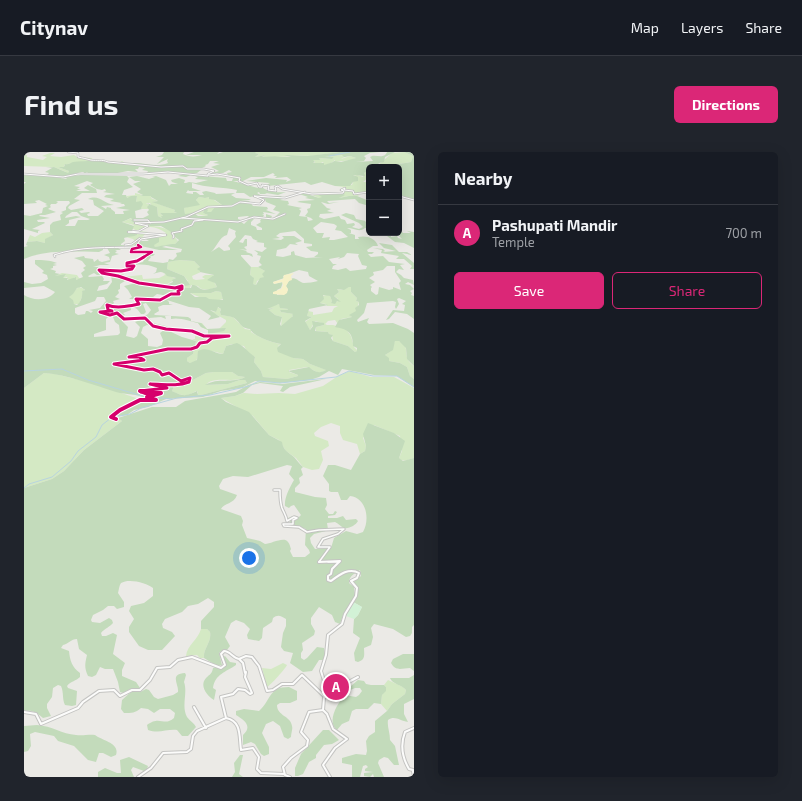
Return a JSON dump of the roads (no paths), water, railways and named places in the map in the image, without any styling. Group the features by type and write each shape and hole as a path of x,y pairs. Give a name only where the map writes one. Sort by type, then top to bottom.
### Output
{"street":[{"path":"68,152 78,153 78,157 87,158 90,160 104,160 108,162 161,167 182,166 187,169 204,169 214,171 209,175"},
{"path":"24,174 64,177 78,174 144,174 168,172 208,176 216,174 230,178 240,178 239,181 247,185 253,185 253,183 258,184 259,187 262,185 268,186 270,187 268,190 272,191 276,191 275,187 280,186 282,189 312,194 344,192 341,190 345,188 344,190 353,191 354,194 366,192"},
{"path":"125,245 132,244 137,241 137,239 166,235 127,232 138,231 148,226 135,223 164,222 182,218 206,207 232,206 240,202 260,204 264,200 254,196 285,198 305,192"},
{"path":"402,197 414,200"},
{"path":"182,218 238,222 254,217 268,219 277,218 285,214"},
{"path":"134,220 148,220 151,223"},
{"path":"173,238 174,236 172,233 182,231 181,229 192,225 194,221 206,220"},
{"path":"116,419 111,418 120,410 140,400 156,400 147,397 162,393 145,393 140,391 167,388 150,384 167,384 178,386 189,382 190,378 181,381 169,373 162,375 160,372 153,369 146,370 114,364 144,360 139,357 129,357 137,354 168,349 192,349 197,347 200,343 207,342 211,338 229,336 200,336 192,331 168,329 151,325 145,318 124,319 117,313 110,315 100,312 112,311 108,310 108,305 114,307 139,304 140,302 136,299 160,300 171,294 179,294 178,290 182,289 182,286 174,288 139,283 118,276 102,273 99,270 132,270 134,266 128,266 127,263 137,262 152,252 144,253 131,251 132,249 141,247 138,245 141,239 145,238"},
{"path":"55,257 54,255 75,250 114,247 130,248 138,245"},
{"path":"274,490 280,490 281,503 283,510 286,513 287,521 294,517 297,518 293,520 293,524 284,524 284,526 299,527 307,532 312,530 344,530 331,538 324,538 318,547 330,547 319,562 340,561 332,569 332,574 328,576 328,580 331,581 345,572 355,571 359,573 357,578 351,581 356,588 356,596 345,614 342,624 328,636 326,655 321,672 325,684 330,692"},
{"path":"24,712 36,714 41,724 78,708 83,702 99,691 114,690 120,696 132,690 140,690 142,686 150,680 152,673 157,668 170,667 172,663 183,658 195,656 221,668 225,665 221,654 224,651 229,652 235,659 239,659 244,666 246,681 252,693 250,694 245,690 238,689 232,694 221,697 226,718"},
{"path":"239,659 246,656 257,661 267,691 273,690 280,684 292,684 302,676 305,677 325,697"},
{"path":"323,710 325,697 330,692 358,677"},
{"path":"194,707 206,728"},
{"path":"284,774 283,765 307,746 308,740 301,732 304,728 304,722 309,712 323,710"},
{"path":"323,710 327,714 331,725 338,734 347,739 334,748 323,765 330,777"},
{"path":"138,777 148,772 163,753 186,752 191,749 193,736 197,731 226,718 231,719 240,729 239,735 241,740 241,750 252,748 259,757 257,769 261,774 284,774 290,777"},
{"path":"414,728 405,732 402,742 405,762 409,769 414,770 414,777"}],"waterway":[{"path":"329,156 350,152"},
{"path":"24,371 62,369 88,380 146,397"},
{"path":"114,417 130,414 141,408 177,398 210,395 249,386 259,381 280,383 336,377 349,371 373,376 397,376 414,387"},
{"path":"150,397 172,399"},
{"path":"24,488 29,484 52,477 71,461 78,451 96,437 102,425 111,418"}],"place":[{"name":"Pashupati Mandir","path":"336,687"}]}
